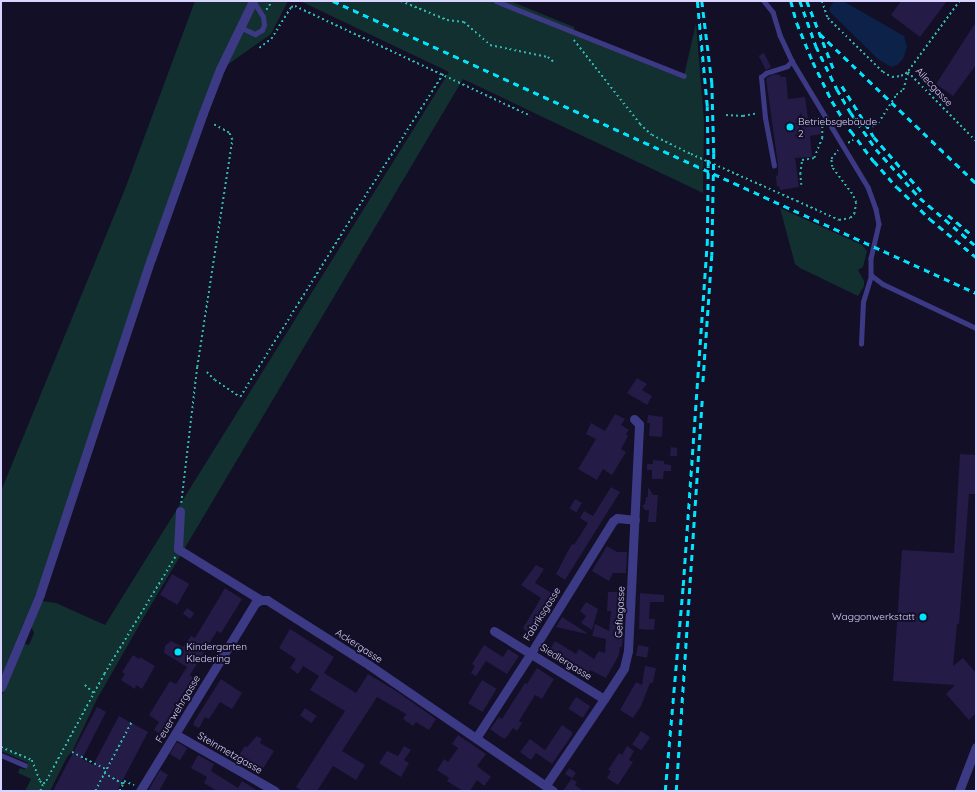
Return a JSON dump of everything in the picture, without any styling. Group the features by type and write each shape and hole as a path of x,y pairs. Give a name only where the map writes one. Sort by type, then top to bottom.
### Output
{"street":[{"path":"1,687 40,594 163,225 220,70 253,1"},
{"name":"Gefiagasse","path":"546,785 624,668 628,651 639,424 634,419"},
{"path":"179,550 180,511"},
{"name":"Fabriksgasse","path":"476,738 613,521 617,518 635,520"},
{"name":"Ackergasse","path":"179,550 261,600 267,600 369,665 553,791"},
{"name":"Feuerwehrgasse","path":"136,791 175,734 255,603 261,600"},
{"name":"Siedlergasse","path":"494,631 604,699"},
{"name":"Steinmetzgasse","path":"175,734 274,791"},
{"path":"959,791 976,747"}],"lane":[{"path":"240,27 255,34 262,30 264,25 263,17 253,1"},
{"path":"496,1 684,76"},
{"path":"764,1 773,12 780,35 792,61 868,187 876,209 879,224 870,258 871,275 863,302 861,344"},
{"path":"774,166 764,111 761,77 766,73 787,66 792,61"},
{"path":"871,275 883,284 976,328"},
{"path":"1,755 25,765"}],"path":[{"path":"263,17 272,1"},
{"path":"401,1 448,20 464,22 490,45 548,57 555,63"},
{"path":"822,1 828,18 883,72 892,77 901,76 908,72"},
{"name":"Ailecgasse","path":"960,1 908,72 976,141"},
{"path":"259,48 270,40 291,7 295,6 531,116"},
{"path":"565,29 640,124 652,136 839,220 850,218 854,214 856,203 849,188 832,167 831,159 836,151 843,147"},
{"path":"872,126 878,123 896,95 903,90 908,72"},
{"path":"207,372 215,380 240,397 443,74"},
{"path":"726,115 743,116 764,111"},
{"path":"801,185 800,174 802,160 814,158 822,138 822,125 829,123"},
{"path":"180,511 196,374 232,140 229,134 213,124"},
{"path":"40,791 136,619 179,550"},
{"path":"85,685 94,693"},
{"path":"95,791 132,721"},
{"path":"1,747 32,760 43,784"},
{"path":"72,752 107,770"},
{"path":"104,773 123,784"},
{"path":"120,791 124,781 135,786 136,791"}],"green space":[{"path":"195,1 288,1 271,34 220,70 56,546 1,677 1,491 125,189"},
{"path":"300,1 510,1 574,27 575,32 684,76 696,23 704,121 703,193 463,79 141,622 97,699 72,752 67,757 50,791 25,791 31,779 18,773 20,768 25,770 28,763 1,751 1,697 23,643 29,645 34,633 31,626 41,601 56,603 105,625 449,72"},
{"path":"780,208 862,245 867,251 863,267 858,270 864,281 864,286 858,296 800,268 795,264"}],"water":[{"path":"834,1 843,1 904,36 907,47 903,59 897,65 891,67 878,59 830,12 829,9"}],"building":[{"path":"901,1 947,1 920,37 891,15"},
{"path":"976,22 976,65 953,96 936,84"},
{"path":"764,53 771,67 766,70 759,56"},
{"name":"Betriebsgebäude 2","path":"774,74 780,75 781,77 786,77 788,99 805,97 808,118 819,117 821,134 810,136 812,157 795,158 799,187 780,190 779,186 777,187 776,176 778,175 778,165 766,78"},
{"path":"637,378 647,384 642,390 652,396 647,405 627,393"},
{"path":"615,414 625,419 621,425 629,430 626,434 628,436 621,449 626,452 612,475 603,469 597,480 578,469 596,439 586,434 591,423 605,431"},
{"path":"648,415 663,417 662,437 649,436 650,423 647,423"},
{"path":"671,447 677,448 677,456 670,456"},
{"name":"Waggonwerkstatt","path":"960,454 976,455 976,494 969,494 959,624 957,624 953,666 963,658 976,673 976,713 969,720 946,694 955,685 893,681 902,550 954,553"},
{"path":"653,460 664,461 664,464 671,465 671,471 664,471 663,479 652,479 652,470 647,470 647,464 653,464"},
{"path":"611,487 620,492 565,580 556,574 572,544 574,545 588,523 580,518 584,511 593,516"},
{"path":"648,487 653,495 658,495 656,522 648,522 649,510 645,510 642,506 645,504 646,497 648,497"},
{"path":"575,499 582,503 576,513 570,509"},
{"path":"607,546 617,552 627,552 626,573 613,573 609,581 592,571"},
{"path":"536,565 544,569 535,583 552,593 551,595 554,597 532,633 528,633 523,628 541,598 521,585"},
{"path":"172,574 189,584 177,605 160,595"},
{"path":"225,588 242,599 221,633 217,631 190,675 197,680 190,692 186,689 167,721 170,723 163,735 154,730 159,722 149,715 170,681 176,684 187,667 164,653 165,646 171,641 183,647 191,636 195,638"},
{"path":"608,592 622,592 621,636 623,636 622,647 620,647 619,655 606,678 590,670 587,675 570,666 569,668 547,654 555,641 576,654 579,649 594,659 599,651 605,653 606,639 592,636 595,624 609,631 611,611 607,611"},
{"path":"640,593 664,595 664,602 650,602 649,619 655,619 654,630 639,629"},
{"path":"586,602 598,609 592,630 581,623 586,616 580,611"},
{"path":"187,608 194,613 190,619 183,614"},
{"path":"562,617 587,633 587,634 556,627"},
{"path":"290,629 334,657 324,673 356,693 368,674 396,691 436,719 429,730 416,722 413,726 403,719 406,714 377,697 342,751 365,765 356,780 333,766 317,791 302,791 296,787 345,711 310,690 319,676 303,666 298,674 290,668 296,659 279,648"},
{"path":"484,645 503,657 508,649 519,656 507,674 486,661 476,676 471,673 475,666 472,664"},
{"path":"638,645 649,647 647,658 636,656"},
{"path":"133,655 139,659 140,657 155,666 142,689 136,685 135,689 121,680 125,674 122,672"},
{"path":"645,666 656,668 653,683 650,683 641,706 633,718 620,710 636,682 642,685"},
{"path":"537,668 554,679 542,699 535,695 519,721 522,723 517,731 513,728 505,739 490,729 499,717 502,719 525,683 527,684"},
{"path":"221,679 242,693 232,709 220,702 209,719 205,717 199,728 193,725 195,720"},
{"path":"482,680 497,689 483,712 468,703"},
{"path":"576,697 590,706 583,718 568,709"},
{"path":"97,707 106,712 82,759 93,765 119,716 148,732 117,791 53,791"},
{"path":"305,708 317,716 312,723 300,715"},
{"path":"562,725 572,732 572,735 552,764 536,753 531,760 520,752 530,739 545,750"},
{"path":"641,731 650,737 641,750 632,744"},
{"path":"458,735 486,754 477,766 491,777 484,786 477,780 470,791 463,791 447,781 449,778 437,770 444,759 448,762 458,748 452,744"},
{"path":"257,736 262,739 260,743 274,751 262,770 239,755 245,746 247,747"},
{"path":"177,742 187,748 180,760 170,754"},
{"path":"404,746 411,750 404,760 409,763 401,777 379,763 387,751 398,756"},
{"path":"627,746 634,751 629,760 633,762 618,785 607,778 611,771 608,770 619,753 622,755"},
{"path":"198,755 214,764 211,771 238,788 242,781 258,791 217,791 204,783 207,777 191,768"},
{"path":"569,768 576,773 572,779 577,782 575,785 583,791 563,791 572,778 565,774"},
{"path":"160,770 168,775 159,791 148,791"}],"railway":[{"path":"333,1 976,293"},
{"path":"665,791 683,586 707,245 707,106 697,1"},
{"path":"702,1 712,82 714,153 712,255 703,384"},
{"path":"791,1 797,23 813,62 832,101 851,131 874,161 897,187 930,219 976,257"},
{"path":"800,1 816,46 837,89 851,113 876,149 920,198 976,246"},
{"path":"807,1 834,70"},
{"path":"820,34 976,183"},
{"path":"842,86 874,137 921,191"},
{"path":"948,215 971,234"},
{"path":"676,791 702,398"}],"place":[{"name":"Betriebsgebäude 2","path":"790,127"},
{"name":"Waggonwerkstatt","path":"923,617"},
{"name":"Kindergarten Kledering","path":"178,652"}]}
